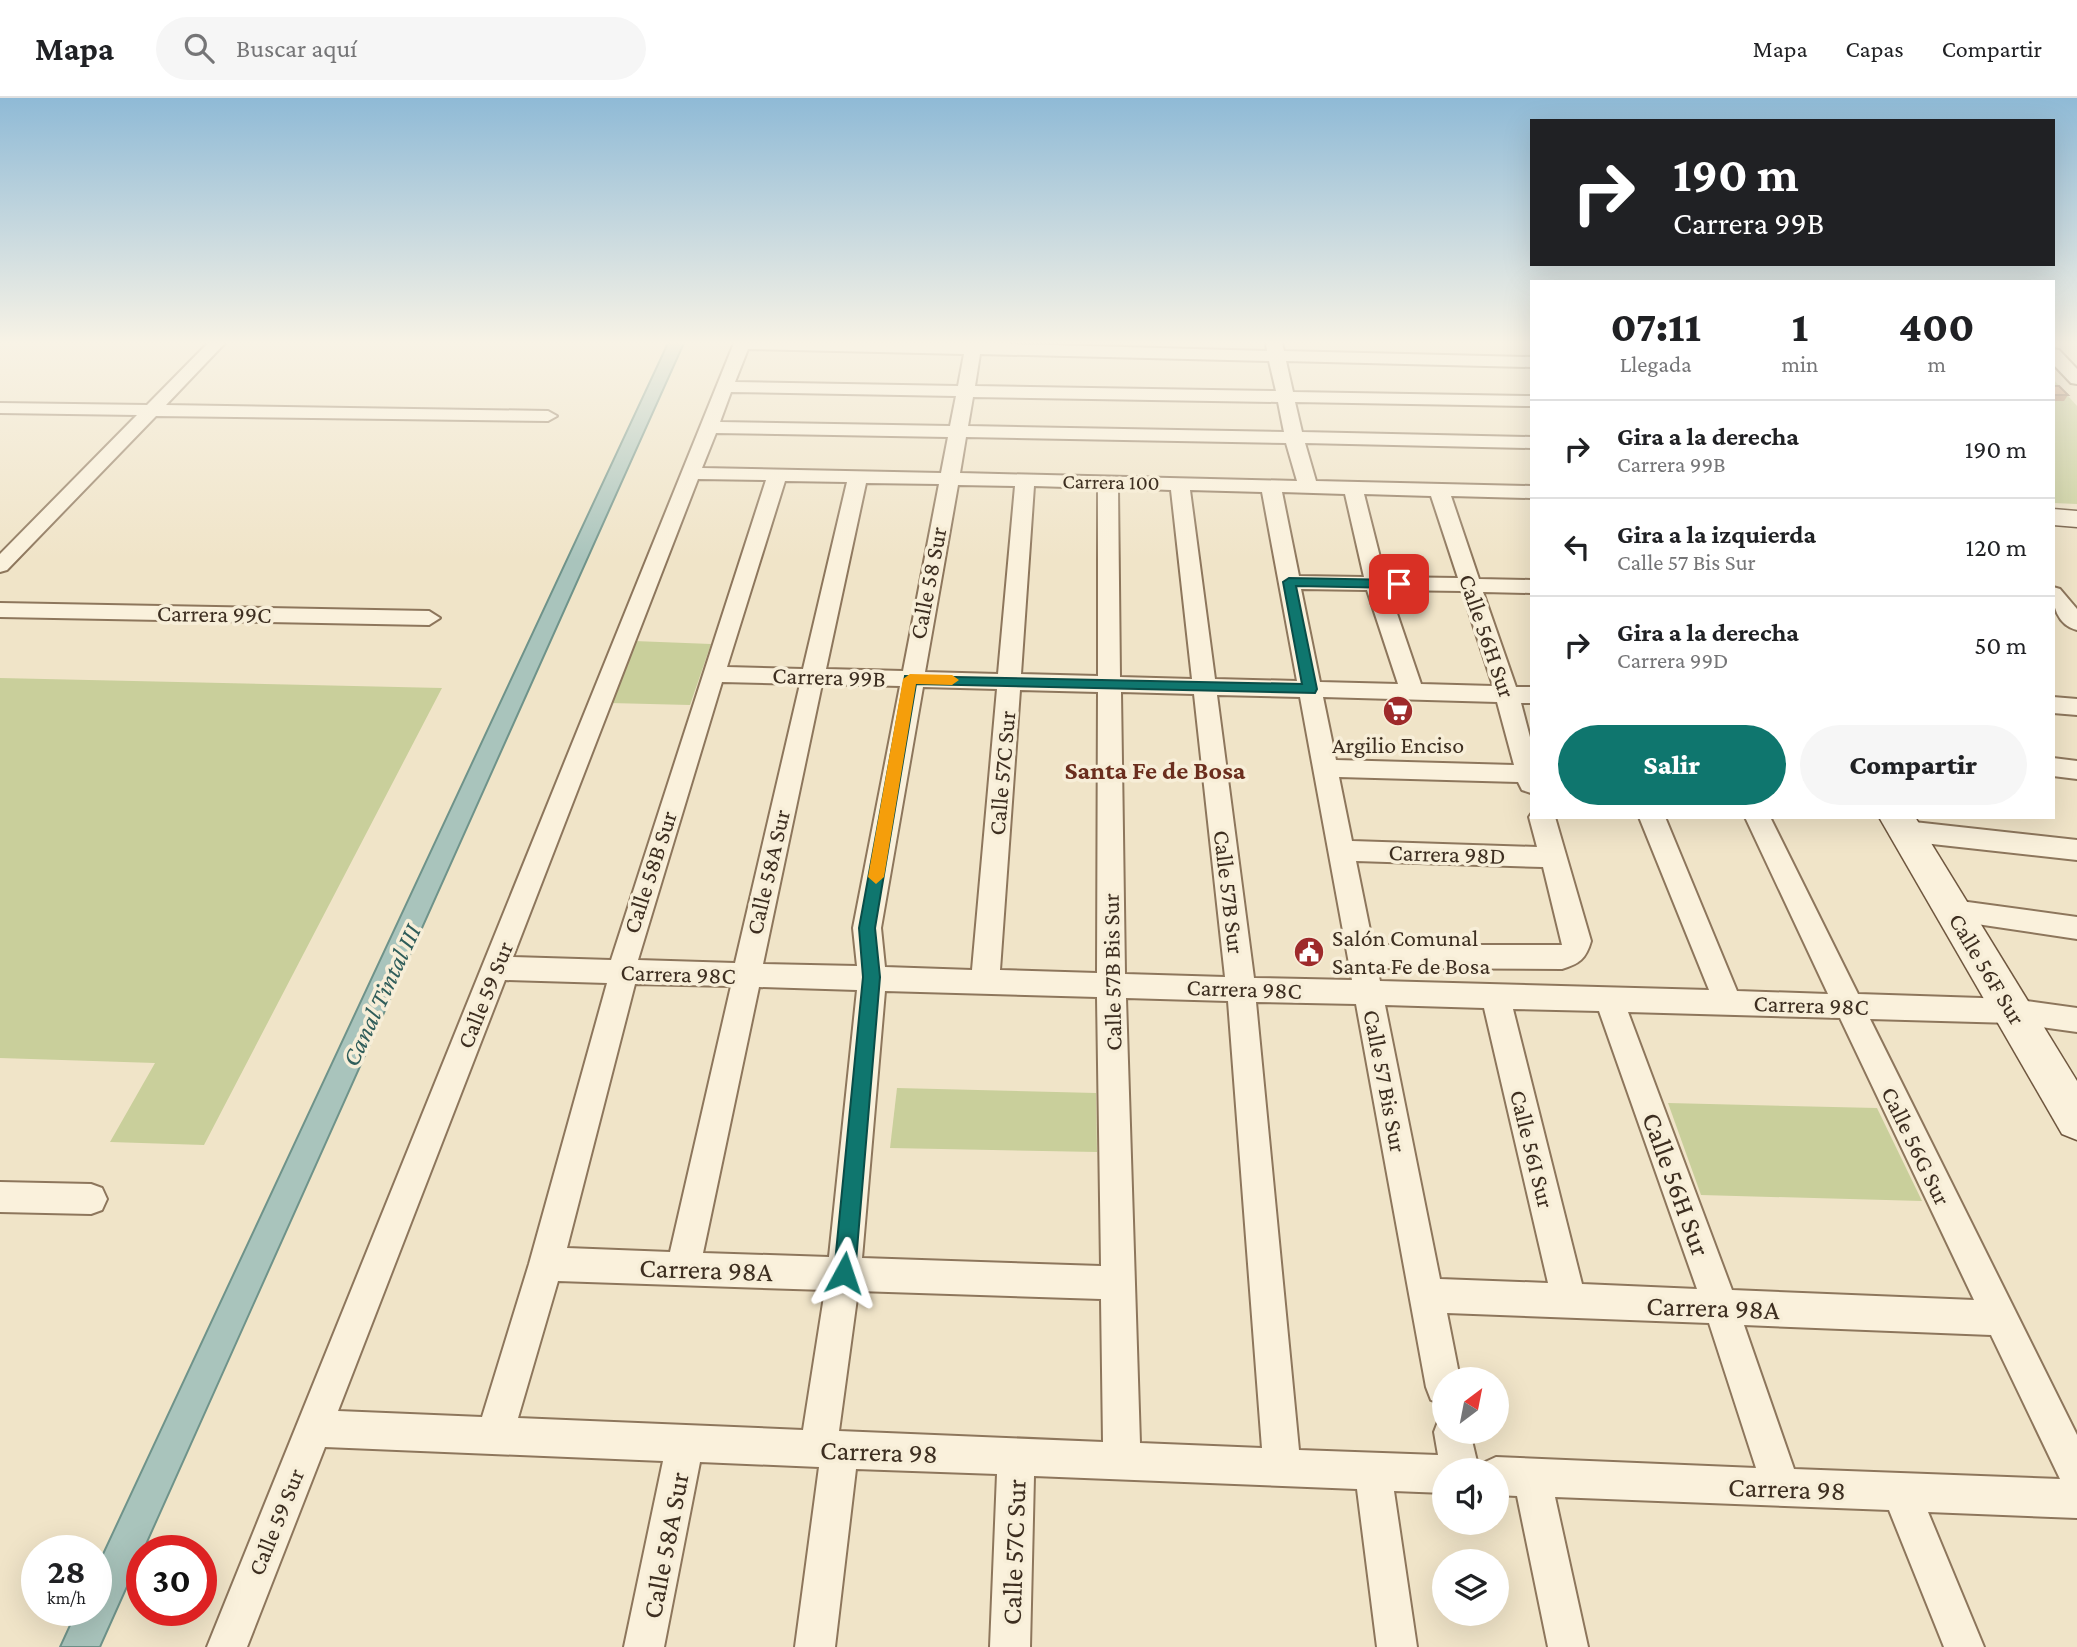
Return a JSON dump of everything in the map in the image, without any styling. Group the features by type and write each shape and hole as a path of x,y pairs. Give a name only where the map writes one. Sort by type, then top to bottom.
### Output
{"street":[{"path":"0,566 146,415"},
{"path":"501,415 548,416"},
{"name":"Calle 59 Sur","path":"227,1647 713,415"},
{"name":"Calle 58 Sur","path":"815,1647 829,1449 872,977 867,928 910,679 961,415"},
{"path":"1290,415 1308,487"},
{"path":"709,427 1530,442"},
{"name":"Carrera 100","path":"691,473 1439,490 1529,498"},
{"name":"Calle 58B Sur","path":"495,1435 546,1264 624,972 625,951 777,475"},
{"name":"Calle 58A Sur","path":"683,1268 811,676 858,477"},
{"name":"Calle 57C Sur","path":"985,982 1025,480"},
{"name":"Calle 57B Bis Sur","path":"1108,482 1111,985 1122,1461"},
{"name":"Calle 57B Sur","path":"1180,484 1202,687 1241,989 1282,1467"},
{"name":"Calle 57 Bis Sur","path":"1271,486 1440,1367"},
{"path":"1353,488 1376,584 1412,692"},
{"name":"Calle 56H Sur","path":"1439,490 1507,695 1530,777"},
{"path":"2055,517 2077,519"},
{"path":"1289,582 1530,586"},
{"path":"2055,596 2077,623"},
{"name":"Carrera 99C","path":"0,610 429,618"},
{"name":"Carrera 99B","path":"714,674 1530,695"},
{"path":"2055,705 2077,707"},
{"path":"2055,767 2077,770"},
{"path":"1325,768 1530,777"},
{"path":"1361,956 1562,958 1574,952 1577,941 1543,819"},
{"path":"1653,819 1728,1003"},
{"name":"Calle 56G Sur","path":"1758,819 2077,1475"},
{"path":"1901,824 2077,850"},
{"name":"Calle 56F Sur","path":"1901,824 2077,1120"},
{"name":"Carrera 98D","path":"1341,851 1554,857"},
{"path":"1953,911 2077,928"},
{"name":"Carrera 98C","path":"495,968 2012,1011 2077,1020"},
{"name":"Calle 56I Sur","path":"1495,996 1569,1301"},
{"name":"Calle 56H Sur","path":"1610,1001 1721,1307 1782,1487"},
{"path":"0,1198 91,1199"},
{"name":"Carrera 98A","path":"546,1264 1118,1283"},
{"name":"Carrera 98A","path":"1426,1295 2000,1318"},
{"name":"Carrera 98","path":"313,1428 1432,1473"},
{"name":"Calle 58A Sur","path":"645,1647 685,1443"},
{"name":"Calle 57C Sur","path":"1010,1647 1016,1456"},
{"path":"1373,1471 1397,1647"},
{"path":"1514,1477 1568,1647"},
{"name":"Carrera 98","path":"1514,1477 2077,1499"},
{"path":"1901,1492 1964,1647"}],"green space":[{"path":"2055,415 2077,415 2077,504 2055,503"},
{"path":"634,641 711,644 690,705 610,703"},
{"path":"0,678 442,688 204,1145 110,1142 155,1063 0,1058"},
{"path":"897,1088 1096,1093 1097,1152 890,1148"},
{"path":"1668,1103 1877,1108 1922,1201 1701,1195"}],"water":[{"name":"Canal Tintal III","path":"634,415 652,415 150,1535 126,1535 126,1589 112,1620 112,1535"},
{"path":"70,1626 109,1626 100,1647 60,1647"}],"slow traffic":[{"path":"876,877 910,679 952,680"}],"place":[{"name":"Argilio Enciso","path":"1398,711"},
{"name":"Salón Comunal Santa Fe de Bosa","path":"1309,952"}],"district":[{"name":"Santa Fe de Bosa","path":"1155,770"}],"route":[{"path":"844,1273 872,977 867,928 910,679 1310,689 1289,582 1399,584"}]}
